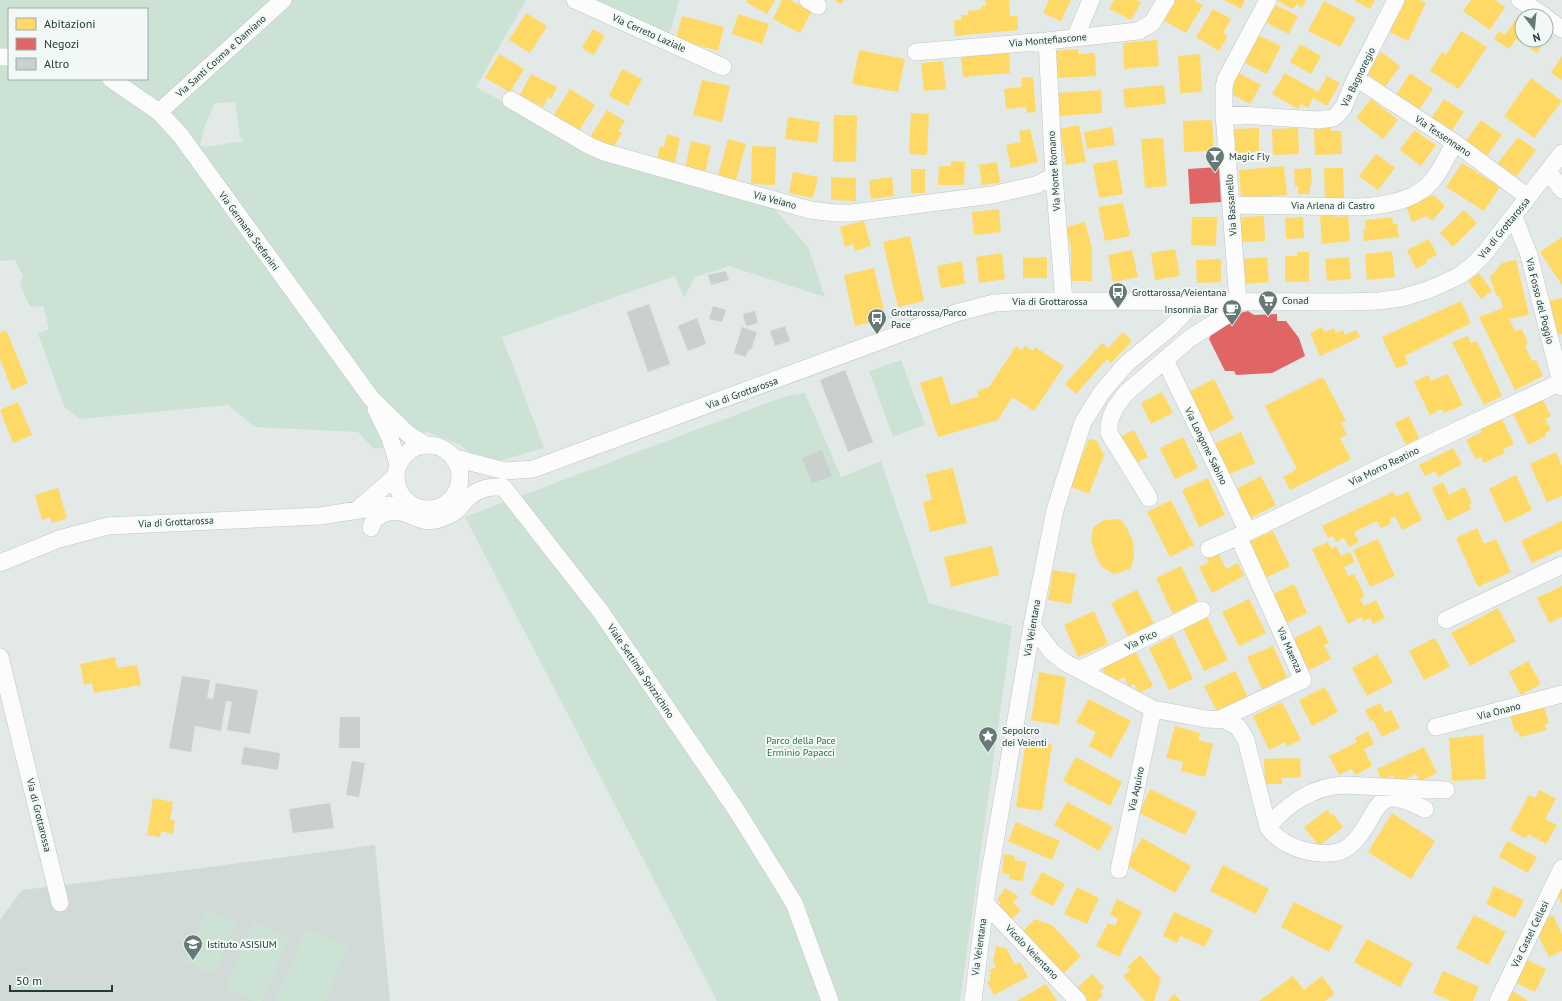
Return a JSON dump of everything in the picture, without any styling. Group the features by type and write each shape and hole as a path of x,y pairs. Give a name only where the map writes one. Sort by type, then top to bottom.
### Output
{"street":[{"name":"Via Santi Cosma e Damiano","path":"159,112 284,0"},
{"name":"Via Cerreto Laziale","path":"575,0 723,67"},
{"path":"1075,38 1091,0"},
{"name":"Via Montefiascone","path":"916,52 1134,32 1145,28 1152,23 1166,0"},
{"name":"Via Bassanello","path":"1238,302 1232,205 1224,114 1224,87 1226,79 1268,0"},
{"name":"Via Bagnoregio","path":"1224,114 1313,120 1328,120 1337,115 1344,106 1356,78 1396,0"},
{"path":"1520,0 1532,8"},
{"name":"Via Monte Romano","path":"1047,41 1054,176 1064,301"},
{"name":"Via Tessennano","path":"1356,78 1454,143 1528,197"},
{"name":"Via Germana Stefanini","path":"112,80 159,112 181,136 371,398 408,434 424,444"},
{"name":"Via Veiano","path":"512,100 590,146 604,152 728,188 822,212 852,212 992,195 1036,185 1054,176"},
{"name":"Via Arlena di Castro","path":"1232,205 1364,206 1400,200 1418,192 1430,182 1454,143"},
{"name":"Via di Grottarossa","path":"455,458 505,471 533,470 972,308 1007,302 1379,301 1419,294 1447,283 1471,267 1484,254 1514,217 1562,153"},
{"path":"1548,171 1562,190"},
{"name":"Via Fosso del Poggio","path":"1514,217 1529,255 1561,385"},
{"name":"Via Veientana","path":"973,1001 985,903 1032,626 1055,510 1083,422 1102,392 1126,364 1171,327 1195,301"},
{"path":"1148,498 1109,433 1109,424 1115,408 1126,393 1189,339 1228,314 1238,302"},
{"name":"Via Longone Sabino","path":"1165,360 1243,534"},
{"name":"Via Morro Reatino","path":"1209,549 1432,442 1561,385"},
{"name":"Via Germana Stefanini","path":"371,398 390,438 397,470"},
{"path":"424,444 442,447 451,453 455,458 459,467 460,483 454,496 443,505 430,509 419,508 411,504 400,492 397,470 401,458 414,447 424,444"},
{"name":"Via di Grottarossa","path":"357,510 397,470"},
{"name":"Via di Grottarossa","path":"454,496 505,471"},
{"name":"Viale Settimia Spizzichino","path":"371,528 373,521 377,517 393,512 402,512 417,519 426,521 448,516 458,510 469,497 477,492 495,487 504,488 601,612 737,811 794,904 830,1001"},
{"name":"Via di Grottarossa","path":"0,563 59,539 108,526 338,514 397,504 411,504"},
{"name":"Via Maenza","path":"1220,718 1303,680 1243,534"},
{"path":"1446,620 1562,565"},
{"name":"Via Pico","path":"1079,670 1202,610"},
{"path":"1032,626 1052,652 1066,663 1153,709 1206,719 1220,718 1234,724 1243,734 1268,827 1278,838 1292,846 1309,852 1334,854 1350,847 1367,825 1379,804 1386,799 1394,798 1425,809"},
{"name":"Via di Grottarossa","path":"0,657 60,903"},
{"name":"Via Onano","path":"1436,727 1562,694"},
{"name":"Via Aquino","path":"1119,870 1153,709"},
{"path":"1268,827 1292,804 1327,786 1351,785 1446,790"},
{"name":"Via Castel Cellesi","path":"1498,1001 1562,868"},
{"name":"Vicolo Veientano","path":"985,903 1078,1001"}],"shaded area":[{"name":"Istituto ASISIUM","path":"375,845 390,1001 0,1001 0,920 22,890"}],"green space":[{"path":"0,0 526,0 476,87 610,161 772,206 808,247 825,297 729,266 695,277 684,298 675,276 502,337 544,448 498,461 476,459 461,445 427,432 374,449 358,432 255,427 228,405 80,419 65,408 38,334 49,329 43,306 30,307 20,284 23,276 15,260 0,261","holes":["235,102 240,137 244,141 205,147 200,146 204,128 215,103"]},
{"path":"584,0 679,0 669,37"},
{"path":"901,360 925,425 893,437 869,371"},
{"name":"Parco della Pace Erminio Papacci","path":"805,393 841,477 881,461 929,603 1012,626 960,1001 717,1001 465,517 786,396"},
{"path":"207,910 236,923 214,974 185,962"},
{"path":"253,922 289,937 262,1001 255,1001 225,988"},
{"path":"306,929 348,946 325,1001 276,1001"}],"building: Abitazioni":[{"path":"747,0 775,0 767,14 746,2"},
{"path":"782,0 790,0 812,11 800,33 773,19"},
{"path":"835,0 844,0 841,4"},
{"path":"985,0 1009,0 1010,16 1017,16 1018,30 955,36 954,20 962,20 961,15 968,15 968,11 982,9 982,6 986,6"},
{"path":"1049,0 1071,0 1061,21 1043,13"},
{"path":"1114,0 1136,0 1141,2 1131,20 1109,9"},
{"path":"1175,0 1194,0 1203,5 1186,33 1163,20"},
{"path":"1224,0 1245,0 1241,9"},
{"path":"1276,0 1306,0 1302,8 1296,4 1293,9"},
{"path":"1375,0 1370,9 1355,1"},
{"path":"1404,0 1420,0 1426,3 1408,41 1389,32"},
{"path":"1471,0 1495,0 1505,7 1490,30 1463,11"},
{"path":"1324,1 1356,18 1340,47 1308,31"},
{"path":"1272,3 1298,16 1289,34 1263,21"},
{"path":"1213,9 1231,19 1223,33 1228,36 1219,51 1196,37"},
{"path":"526,13 547,26 530,53 509,40"},
{"path":"738,14 769,24 762,44 732,34"},
{"path":"682,16 724,27 718,51 676,39"},
{"path":"1514,22 1514,42 1509,49 1494,39 1499,31 1505,35"},
{"path":"593,29 605,36 594,55 582,48"},
{"path":"1461,31 1487,47 1459,89 1430,71 1442,52 1446,55"},
{"path":"1256,34 1281,46 1267,74 1243,62"},
{"path":"1157,40 1159,66 1124,69 1123,43"},
{"path":"1300,44 1321,56 1311,74 1290,62"},
{"path":"1530,48 1540,48 1537,53"},
{"path":"1078,49 1079,54 1095,53 1096,76 1056,78 1055,51"},
{"path":"859,50 905,59 898,92 852,84"},
{"path":"1009,52 1010,73 963,77 961,56"},
{"path":"1381,52 1400,66 1385,87 1366,73"},
{"path":"499,54 524,69 510,92 485,78"},
{"path":"1200,54 1202,92 1180,93 1178,56"},
{"path":"1562,56 1562,80 1551,73"},
{"path":"943,61 946,89 924,91 921,63"},
{"path":"622,69 642,79 628,106 609,96"},
{"path":"1239,73 1261,85 1250,104 1228,92"},
{"path":"1285,73 1318,92 1327,76 1340,83 1327,106 1313,98 1308,108 1301,104 1298,109 1272,94"},
{"path":"1410,73 1433,89 1419,110 1396,95"},
{"path":"531,74 557,87 551,99 548,97 543,107 520,95"},
{"path":"1033,77 1036,112 1027,113 1026,107 1006,109 1004,89 1022,87 1021,78"},
{"path":"1531,78 1562,101 1534,138 1504,116"},
{"path":"702,80 730,86 722,122 693,115"},
{"path":"1164,85 1166,104 1125,108 1123,89"},
{"path":"570,89 595,105 578,132 553,116"},
{"path":"1101,90 1102,113 1060,116 1058,93"},
{"path":"1371,99 1398,120 1383,139 1356,118"},
{"path":"1444,99 1464,112 1451,132 1431,119"},
{"path":"607,110 625,121 618,131 622,133 612,150 590,137"},
{"path":"911,113 929,114 927,155 909,154"},
{"path":"834,115 857,115 856,162 833,162"},
{"path":"788,117 820,122 817,143 785,139"},
{"path":"1212,120 1214,151 1184,152 1183,121"},
{"path":"1481,120 1502,135 1486,157 1465,142"},
{"path":"1079,125 1086,162 1066,165 1060,129"},
{"path":"1112,127 1115,145 1087,149 1084,132"},
{"path":"1331,127 1331,131 1341,131 1342,154 1315,155 1314,128"},
{"path":"1259,128 1259,152 1234,153 1233,129"},
{"path":"1298,128 1299,154 1273,155 1272,129"},
{"path":"1030,129 1038,162 1011,168 1006,145 1021,142 1019,131"},
{"path":"1414,130 1436,145 1421,166 1400,150"},
{"path":"667,134 680,138 675,163 657,159 660,146 664,147"},
{"path":"1518,137 1536,150 1516,177 1498,163"},
{"path":"1163,138 1167,186 1145,188 1141,139"},
{"path":"728,139 746,144 736,180 718,176"},
{"path":"691,141 711,146 705,173 685,169"},
{"path":"752,146 776,147 775,185 751,184"},
{"path":"1376,154 1395,168 1378,190 1359,176"},
{"path":"1117,160 1123,194 1099,198 1093,164"},
{"path":"951,161 965,162 964,185 938,185 939,166 951,166"},
{"path":"997,162 1000,183 982,185 979,165"},
{"path":"1462,163 1500,187 1484,211 1446,187"},
{"path":"1284,166 1287,195 1241,198 1239,170"},
{"path":"1311,168 1312,185 1310,185 1310,194 1298,194 1298,186 1295,186 1294,169"},
{"path":"1324,168 1343,168 1344,198 1325,198"},
{"path":"911,169 925,169 925,193 911,193"},
{"path":"793,172 818,177 813,198 789,193"},
{"path":"831,177 856,178 856,201 831,200"},
{"path":"892,177 894,196 871,199 869,180"},
{"path":"1434,195 1445,206 1432,221 1427,216 1412,222 1406,206"},
{"path":"1123,203 1130,236 1105,241 1098,207"},
{"path":"999,209 1001,232 974,235 972,212"},
{"path":"1464,210 1477,223 1453,247 1440,233"},
{"path":"1334,215 1334,217 1348,216 1350,241 1322,244 1320,216"},
{"path":"1264,216 1265,241 1241,242 1240,217"},
{"path":"1192,217 1217,217 1216,246 1191,245"},
{"path":"1303,217 1304,238 1286,239 1285,218"},
{"path":"1392,217 1393,224 1397,224 1399,237 1364,241 1363,229 1366,229 1365,220"},
{"path":"864,221 871,246 855,251 853,244 845,247 840,227"},
{"path":"1085,222 1092,248 1092,281 1071,281 1071,248 1066,227"},
{"path":"910,236 924,301 898,307 883,242"},
{"path":"1562,237 1562,285 1540,252"},
{"path":"1429,239 1437,255 1426,260 1427,263 1416,269 1407,250"},
{"path":"1175,249 1180,276 1155,280 1151,253"},
{"path":"1132,250 1138,277 1113,282 1108,255"},
{"path":"1392,251 1395,277 1367,280 1365,254"},
{"path":"1298,252 1309,252 1309,282 1285,282 1285,256 1297,256"},
{"path":"1002,253 1005,279 979,283 976,257"},
{"path":"1047,257 1047,278 1023,278 1023,258"},
{"path":"1267,257 1269,282 1246,284 1244,259"},
{"path":"1349,257 1351,279 1327,281 1325,259"},
{"path":"1221,259 1221,282 1197,283 1196,260"},
{"path":"1516,260 1529,315 1509,319 1515,331 1522,329 1528,344 1525,346 1532,361 1536,360 1543,376 1515,390 1479,317 1503,308 1500,297 1496,295 1490,277 1502,263"},
{"path":"962,261 965,284 941,288 937,266"},
{"path":"874,268 886,319 855,326 844,275"},
{"path":"1479,273 1492,291 1481,299 1468,281"},
{"path":"1562,298 1562,334 1555,335 1548,301"},
{"path":"1461,301 1471,323 1405,356 1408,364 1396,368 1382,337"},
{"path":"1322,327 1325,332 1334,328 1336,333 1343,330 1345,335 1356,330 1360,337 1320,356 1310,333"},
{"path":"6,330 28,383 12,390 0,359 0,333"},
{"path":"1123,332 1132,341 1111,363 1107,359 1076,394 1065,384 1102,343 1108,348"},
{"path":"1468,336 1471,343 1477,341 1502,396 1484,405 1452,342"},
{"path":"1016,346 1022,350 1025,346 1033,351 1035,347 1064,366 1034,411 1012,397 998,420 938,437 920,383 942,376 951,405 979,396 977,391 989,387"},
{"path":"1448,374 1463,405 1444,413 1442,409 1430,415 1414,382 1428,375 1431,381"},
{"path":"1323,377 1346,421 1341,423 1347,435 1340,438 1351,459 1290,490 1283,477 1297,469 1265,406"},
{"path":"1214,379 1234,419 1206,434 1185,394"},
{"path":"1162,392 1173,413 1151,424 1141,403"},
{"path":"1541,396 1551,416 1545,419 1551,430 1545,433 1546,436 1529,445 1512,412"},
{"path":"18,402 32,435 13,443 0,410"},
{"path":"1500,415 1514,444 1503,449 1505,453 1484,463 1481,457 1476,459 1466,440 1482,432 1479,425"},
{"path":"1409,416 1419,438 1406,445 1395,423"},
{"path":"1134,430 1148,457 1136,463 1117,438"},
{"path":"1241,432 1255,463 1225,476 1211,445"},
{"path":"1183,437 1198,468 1175,479 1160,448"},
{"path":"1089,439 1096,440 1104,455 1089,494 1070,486"},
{"path":"1453,448 1462,464 1438,477 1435,471 1425,476 1419,465"},
{"path":"1556,452 1562,466 1562,496 1547,502 1530,464"},
{"path":"953,468 967,523 930,532 923,502 932,500 926,474"},
{"path":"1516,475 1532,510 1505,523 1489,489"},
{"path":"1261,476 1276,505 1249,519 1234,490"},
{"path":"1208,478 1225,515 1199,527 1182,490"},
{"path":"1443,482 1449,495 1465,487 1472,503 1469,504 1471,509 1447,521 1432,488"},
{"path":"58,488 67,518 52,523 50,517 42,520 35,495"},
{"path":"1408,491 1422,520 1402,530 1395,516 1390,519 1391,523 1381,528 1377,521 1354,532 1359,542 1349,547 1344,538 1336,542 1333,536 1328,538 1322,526 1393,492 1396,497"},
{"path":"1171,500 1194,545 1170,557 1147,512"},
{"path":"1120,519 1128,530 1133,542 1134,558 1130,569 1114,574 1102,567 1096,556 1091,540 1093,528 1104,520"},
{"path":"1562,521 1562,549 1532,563 1521,541"},
{"path":"1477,528 1484,544 1496,539 1511,572 1478,587 1456,538"},
{"path":"1273,531 1290,566 1263,579 1246,543"},
{"path":"1378,539 1395,576 1370,587 1353,550"},
{"path":"1328,542 1331,549 1336,546 1341,556 1350,552 1355,562 1344,567 1348,576 1354,574 1365,596 1360,599 1364,606 1376,600 1385,618 1373,624 1370,618 1363,621 1361,617 1348,624 1312,549"},
{"path":"992,546 999,575 951,587 944,557"},
{"path":"1216,549 1226,569 1238,563 1244,576 1212,593 1199,567 1209,562 1205,554"},
{"path":"1181,566 1198,601 1173,614 1156,578"},
{"path":"1053,570 1076,574 1071,604 1048,600"},
{"path":"1294,584 1307,613 1284,624 1271,595"},
{"path":"1562,586 1562,617 1549,623 1537,598"},
{"path":"1137,590 1154,623 1128,636 1111,603"},
{"path":"1249,599 1266,633 1239,646 1222,612"},
{"path":"1498,608 1516,641 1470,666 1451,633"},
{"path":"1094,611 1108,644 1078,657 1064,625"},
{"path":"1207,617 1228,660 1204,671 1183,628"},
{"path":"1320,625 1329,643 1324,645 1331,659 1309,670 1293,639"},
{"path":"1173,636 1193,679 1169,690 1149,648"},
{"path":"1435,638 1450,667 1424,680 1409,651"},
{"path":"1133,646 1153,686 1139,693 1134,684 1129,687 1124,677 1116,682 1113,676 1107,679 1099,663"},
{"path":"1273,646 1287,677 1262,689 1247,657"},
{"path":"1377,654 1393,682 1367,696 1352,668"},
{"path":"115,657 117,668 137,665 141,685 94,693 92,683 84,685 80,664"},
{"path":"1528,661 1541,684 1521,695 1509,672"},
{"path":"1235,671 1249,699 1223,712 1216,709 1204,686"},
{"path":"1039,672 1066,677 1059,725 1031,720"},
{"path":"1325,687 1338,712 1312,726 1299,700"},
{"path":"1089,699 1131,721 1111,758 1089,746 1096,732 1076,722"},
{"path":"1282,702 1301,740 1287,746 1285,742 1269,750 1253,716"},
{"path":"1380,703 1385,713 1391,710 1400,728 1382,737 1373,720 1370,721 1365,710"},
{"path":"1544,706 1549,723 1545,724 1547,730 1520,737 1518,731 1515,732 1510,715"},
{"path":"1175,726 1200,733 1198,740 1213,744 1205,777 1181,771 1183,762 1166,758"},
{"path":"1368,731 1374,744 1364,749 1372,766 1355,775 1352,769 1339,775 1329,756 1357,742 1355,738"},
{"path":"1483,735 1486,779 1452,781 1449,738"},
{"path":"1026,740 1052,744 1042,811 1016,807"},
{"path":"1424,747 1437,773 1419,782 1416,774 1397,783 1393,775 1382,780 1377,769"},
{"path":"1076,757 1122,782 1110,806 1063,781"},
{"path":"1300,758 1301,777 1282,778 1282,784 1265,784 1264,759"},
{"path":"1150,789 1197,812 1185,835 1139,813"},
{"path":"1540,790 1556,799 1545,819 1557,825 1546,844 1528,834 1526,839 1510,830 1529,795 1535,798"},
{"path":"153,798 173,802 170,820 175,821 173,834 161,831 160,837 147,835"},
{"path":"1067,802 1113,827 1099,851 1054,825"},
{"path":"1327,810 1331,815 1333,814 1343,827 1319,846 1304,827"},
{"path":"1392,813 1435,841 1411,879 1368,852"},
{"path":"1016,822 1060,841 1052,860 1008,841"},
{"path":"1142,838 1191,866 1175,893 1126,865"},
{"path":"1507,841 1537,857 1528,873 1499,857"},
{"path":"1004,854 1015,856 1014,860 1026,862 1023,881 1009,879 1009,874 1002,873"},
{"path":"1223,865 1269,889 1256,914 1210,891"},
{"path":"1042,872 1065,884 1053,906 1030,894"},
{"path":"1494,886 1524,900 1515,918 1486,904"},
{"path":"1562,886 1562,904 1555,890"},
{"path":"1077,887 1099,898 1087,924 1064,914"},
{"path":"1005,888 1018,896 1013,903 1021,910 1010,921 997,907 1001,903 997,900"},
{"path":"1117,899 1142,912 1119,957 1096,946 1108,923 1115,926 1118,919 1110,914"},
{"path":"1294,902 1343,926 1329,952 1281,927"},
{"path":"1174,912 1213,930 1205,947 1180,936 1177,943 1163,936"},
{"path":"1474,915 1506,932 1488,965 1456,948"},
{"path":"1553,915 1562,935 1562,951 1549,957 1535,929 1545,925 1543,920"},
{"path":"1035,919 1052,925 1081,956 1062,975 1021,933"},
{"path":"1367,939 1413,963 1400,987 1354,962"},
{"path":"996,946 1006,948 1015,965 1020,962 1028,977 994,995 987,982 991,980 989,970 996,967 993,962"},
{"path":"1140,955 1161,979 1154,1001 1145,1001 1123,976 1130,970 1127,967"},
{"path":"1523,958 1546,969 1535,992 1512,981"},
{"path":"1443,971 1479,987 1473,1001 1451,1001 1433,993"},
{"path":"1092,974 1104,987 1100,991 1103,995 1097,1001 1084,1001 1081,998 1085,995 1078,987"},
{"path":"1293,976 1304,990 1322,976 1335,994 1325,1001 1259,1001"},
{"path":"1046,984 1057,1001 1017,1001"},
{"path":"1509,988 1528,1001 1500,1001"},
{"path":"1174,994 1181,1001 1168,1001"}],"building: Negozi":[{"path":"1219,167 1221,202 1190,204 1188,169"},
{"path":"1248,311 1254,315 1277,314 1277,321 1286,321 1299,338 1305,356 1272,373 1236,375 1234,371 1225,371 1209,339 1213,330 1236,314"}],"building: Altro":[{"path":"726,271 729,280 711,285 708,275"},
{"path":"649,304 670,364 648,372 627,312"},
{"path":"713,306 726,310 722,322 709,319"},
{"path":"755,311 758,323 746,326 743,314"},
{"path":"697,318 706,344 688,351 678,326"},
{"path":"785,326 790,341 775,346 770,331"},
{"path":"742,327 757,332 751,350 749,349 746,357 734,353"},
{"path":"845,370 873,442 848,452 820,380"},
{"path":"822,450 832,476 812,483 802,458"},
{"path":"182,676 210,680 207,698 213,699 216,683 258,690 250,734 227,730 232,702 226,701 221,731 195,726 191,752 169,748"},
{"path":"340,717 360,717 360,748 339,748"},
{"path":"244,747 280,753 278,770 241,764"},
{"path":"352,761 365,763 359,797 346,795"},
{"path":"330,803 334,828 293,833 289,809"}],"place":[{"name":"Magic Fly","path":"1215,173"},
{"name":"Grottarossa/Veientana","path":"1118,309"},
{"name":"Conad","path":"1268,317"},
{"name":"Insonnia Bar","path":"1232,326"},
{"name":"Grottarossa/Parco Pace","path":"877,335"},
{"name":"Sepolcro dei Veienti","path":"988,753"},
{"name":"Istituto ASISIUM","path":"193,961"}]}
